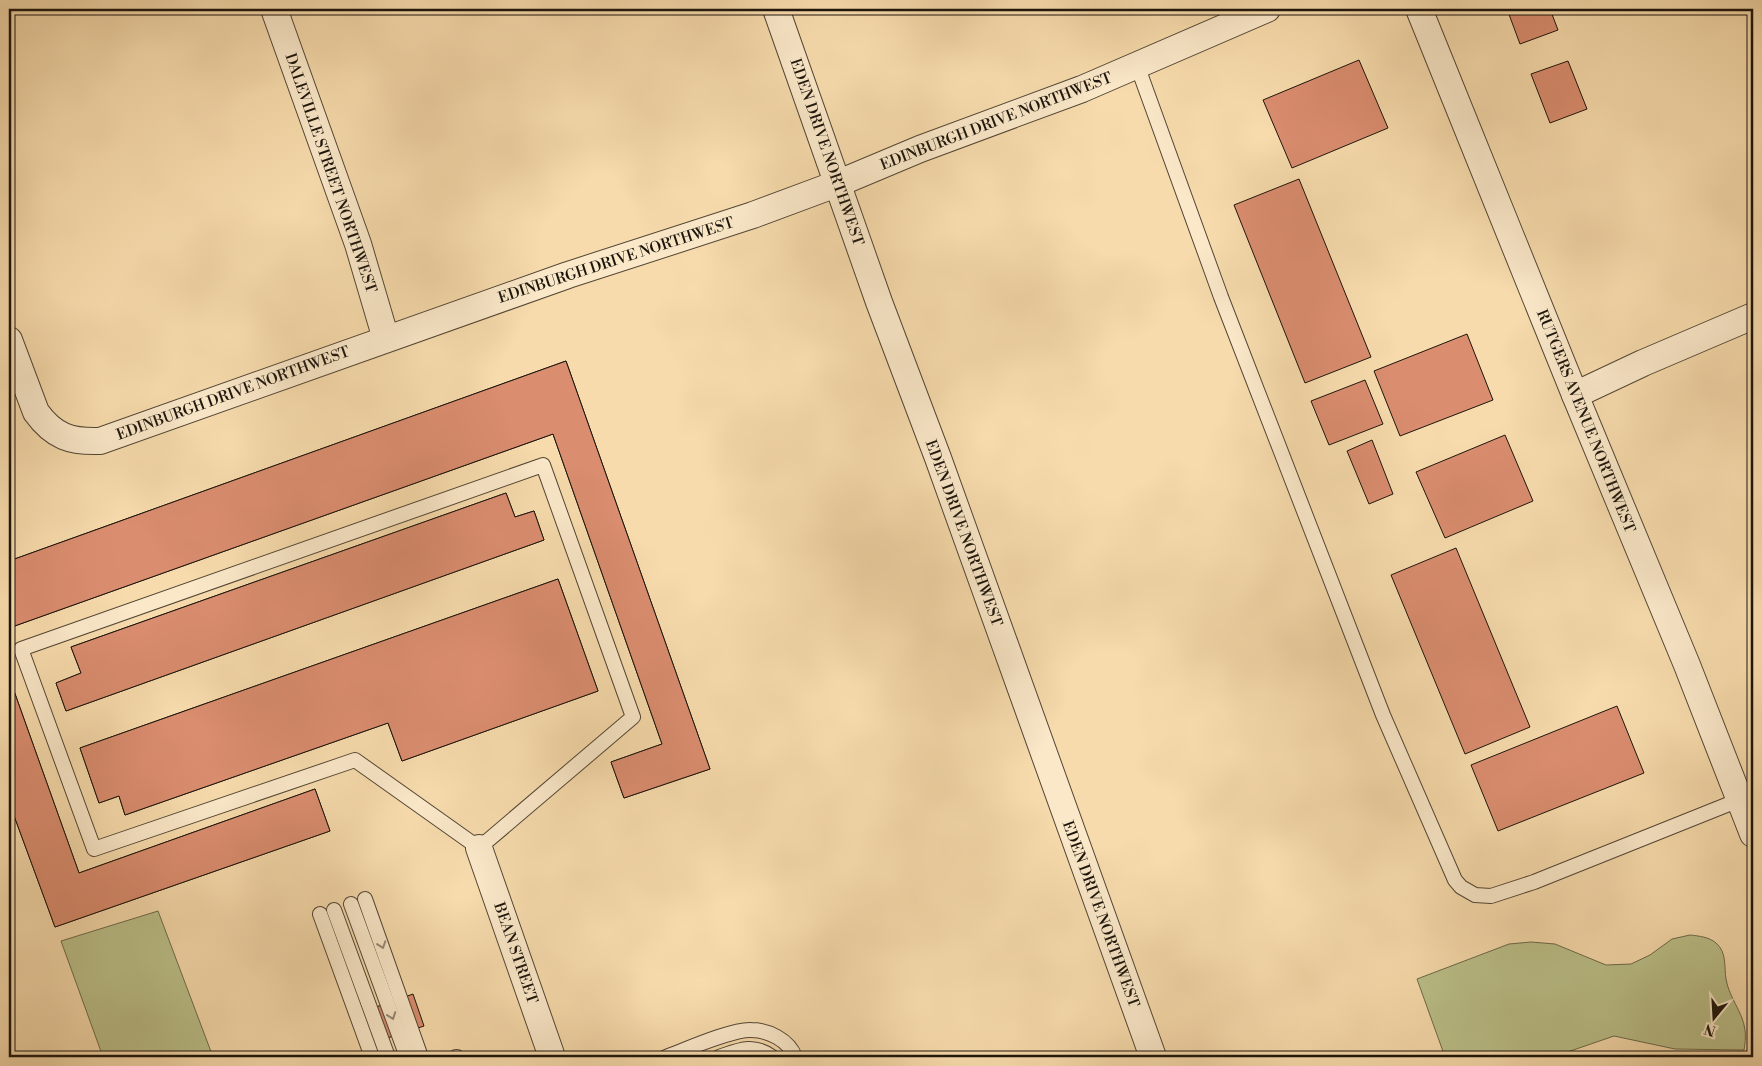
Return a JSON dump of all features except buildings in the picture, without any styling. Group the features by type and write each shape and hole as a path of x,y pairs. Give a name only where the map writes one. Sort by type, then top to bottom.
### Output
{"street":[{"name":"DALEVILLE STREET NORTHWEST","path":"274,9 358,244 386,338"},
{"name":"EDEN DRIVE NORTHWEST","path":"776,9 839,183 879,302 938,458 1153,1057"},
{"name":"EDINBURGH DRIVE NORTHWEST","path":"9,340 36,412 43,422 60,435 80,442 100,442 386,338 568,275 753,215 839,183 920,149 1082,89 1267,9"},
{"name":"RUTGERS AVENUE NORTHWEST","path":"1419,9 1574,396 1687,665 1753,834"},
{"path":"1574,396 1643,363 1753,316"},
{"name":"BEAN STREET","path":"479,848 552,1057"}],"lane":[{"path":"1137,65 1221,297 1383,715 1455,880 1461,887 1475,895 1491,896 1534,882 1739,800"},
{"path":"542,465 633,717 479,848 355,760 94,849 21,649 542,465"},
{"path":"365,899 421,1057"},
{"path":"351,904 406,1057"},
{"path":"334,910 388,1057"},
{"path":"320,914 372,1057"},
{"path":"666,1057 731,1034 750,1030 768,1033 782,1040 794,1057"},
{"path":"718,1057 740,1050 753,1049 764,1051 772,1057"}],"green space":[{"path":"158,911 213,1057 103,1057 61,941"},
{"path":"1690,935 1710,939 1722,951 1728,986 1744,1023 1744,1050 1675,1049 1614,1036 1553,1057 1445,1057 1417,979 1509,944 1531,942 1555,944 1606,965 1631,964 1650,955 1672,939"}]}
